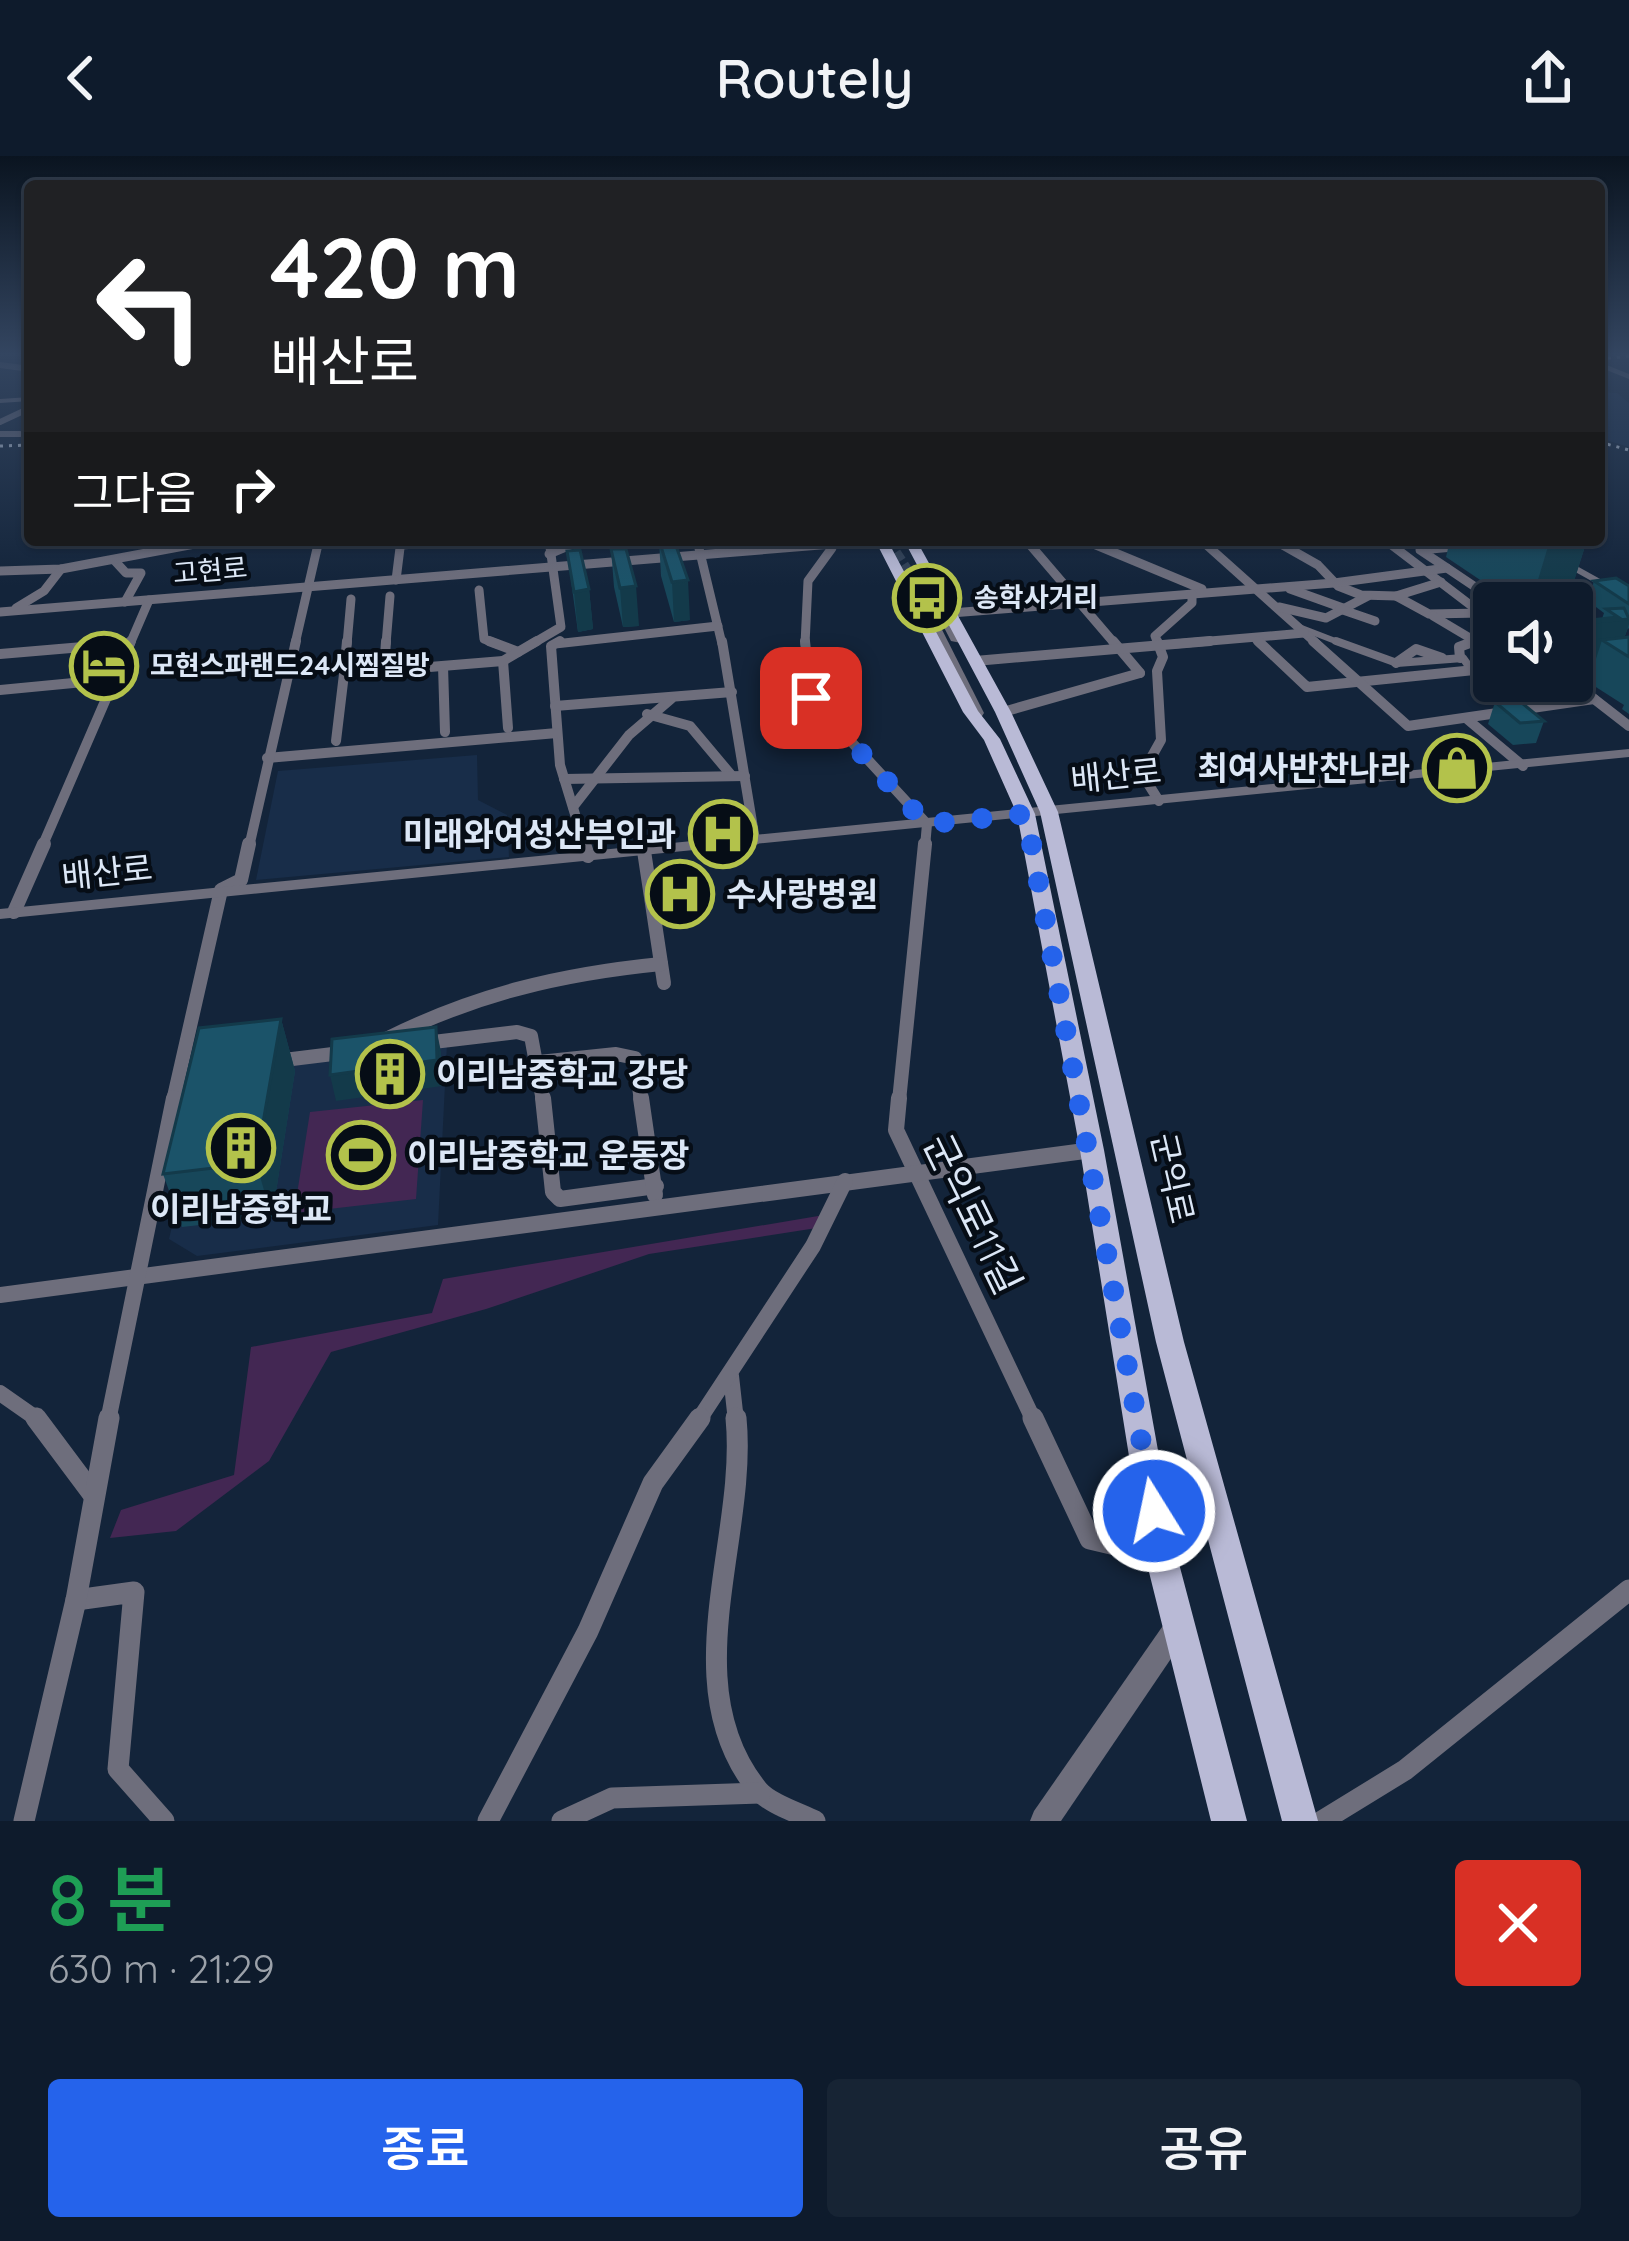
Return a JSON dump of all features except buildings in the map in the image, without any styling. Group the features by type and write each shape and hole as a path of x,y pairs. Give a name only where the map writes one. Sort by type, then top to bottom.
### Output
{"main road":[{"path":"886,546 951,614 1001,729"},
{"path":"912,546 915,573 970,712 1001,729"},
{"name":"군익로","path":"1001,729 1037,813 1176,1365 1300,1821"},
{"name":"군익로","path":"1037,813 1161,1556 1229,1821"}],"street":[{"path":"0,434 20,434"},
{"path":"0,571 61,569 185,546"},
{"path":"24,1821 76,1600 134,1276 221,890 241,880 318,546"},
{"path":"396,580 401,546"},
{"path":"344,674 502,661 561,627 549,546"},
{"path":"549,554 568,546"},
{"path":"698,546 732,692 738,776 754,840"},
{"name":"고현로","path":"6,612 701,558 779,546 849,546"},
{"path":"1001,729 1140,673 1031,546"},
{"path":"1096,546 1142,568 1213,592"},
{"path":"1208,546 1408,726 1594,699 1629,726"},
{"path":"1285,546 1318,565 1334,583 1368,596 1396,596 1475,641 1459,647 1460,658 1473,672"},
{"path":"1393,546 1473,604"},
{"path":"1464,546 1420,550 1473,586"},
{"path":"1533,546 1629,598"},
{"path":"1453,547 1473,559"},
{"path":"832,548 808,581 806,653 811,698 926,824"},
{"name":"고현로","path":"113,560 125,573 141,573 125,602"},
{"path":"951,614 1334,583 1447,568"},
{"name":"고현로","path":"6,612 44,591 61,569"},
{"path":"1396,596 1441,582"},
{"path":"1285,587 1375,621"},
{"path":"479,590 484,639 518,652"},
{"path":"1159,801 1142,773 1161,740 1155,637 1192,603 1192,594"},
{"path":"384,671 390,596"},
{"path":"1273,606 1321,619 1368,596"},
{"path":"336,741 351,599"},
{"path":"7,913 149,601"},
{"path":"1429,614 1473,615"},
{"path":"588,856 564,779 551,646 562,640 718,626"},
{"path":"975,661 1255,638 1300,630 1396,663 1416,649 1442,658 1460,658"},
{"path":"1255,638 1306,687 1473,672"},
{"path":"0,654 130,643"},
{"path":"502,661 508,728"},
{"path":"443,666 445,731"},
{"path":"1593,674 1629,668"},
{"path":"0,690 115,679"},
{"path":"555,706 732,692"},
{"path":"573,807 603,775 625,735 646,714 675,696"},
{"path":"646,714 678,718 704,735 738,776"},
{"path":"1467,719 1523,766"},
{"path":"267,758 557,733"},
{"name":"배산로","path":"7,913 1629,753"},
{"path":"564,779 738,776"},
{"name":"군익로11길","path":"926,824 896,1130 1090,1539 1161,1556"},
{"path":"644,851 664,983"},
{"path":"366,1050 495,987 546,976 661,964"},
{"path":"250,1064 517,1031 532,1036 539,1062 553,1192 560,1199 656,1186"},
{"path":"539,1062 616,1054 635,1058 656,1186 653,1208"},
{"path":"182,1072 204,1070"},
{"path":"0,1295 1091,1150"},
{"path":"488,1821 588,1631 645,1497 731,1376 812,1246 845,1181"},
{"path":"731,1376 737,1432 718,1646 724,1727 760,1793"},
{"path":"0,1393 40,1421 92,1493"},
{"path":"1322,1821 1405,1770 1629,1590"},
{"path":"76,1600 134,1592 118,1769 164,1821"},
{"path":"1044,1821 1179,1625"},
{"path":"562,1821 612,1798 760,1793 815,1821"}],"shaded area":[{"path":"1605,430 1629,430 1629,447 1605,440"},
{"path":"477,755 478,800 507,815 509,857 256,880 278,771"},
{"path":"447,1044 438,1225 197,1256 169,1239 209,1071"},
{"name":"이리남중학교 운동장","path":"423,1100 416,1199 294,1213 310,1112"},
{"path":"824,1215 823,1227 649,1254 486,1309 331,1352 269,1461 176,1531 110,1538 121,1510 234,1475 251,1347 432,1313 443,1279"}],"tunnel":[{"path":"892,546 910,574"}],"railway":[{"path":"1605,444 1629,450"},
{"path":"0,446 24,445"}],"place":[{"name":"송학사거리","path":"927,598"},
{"name":"모현스파랜드24시찜질방","path":"104,666"},
{"name":"최여사반찬나라","path":"1457,768"},
{"name":"미래와여성산부인과","path":"723,834"},
{"name":"수사랑병원","path":"680,894"},
{"name":"이리남중학교 강당","path":"390,1074"},
{"name":"이리남중학교","path":"241,1148"},
{"name":"이리남중학교 운동장","path":"361,1155"}],"route":[{"path":"811,698 926,824 1026,814 1154,1511"}]}
